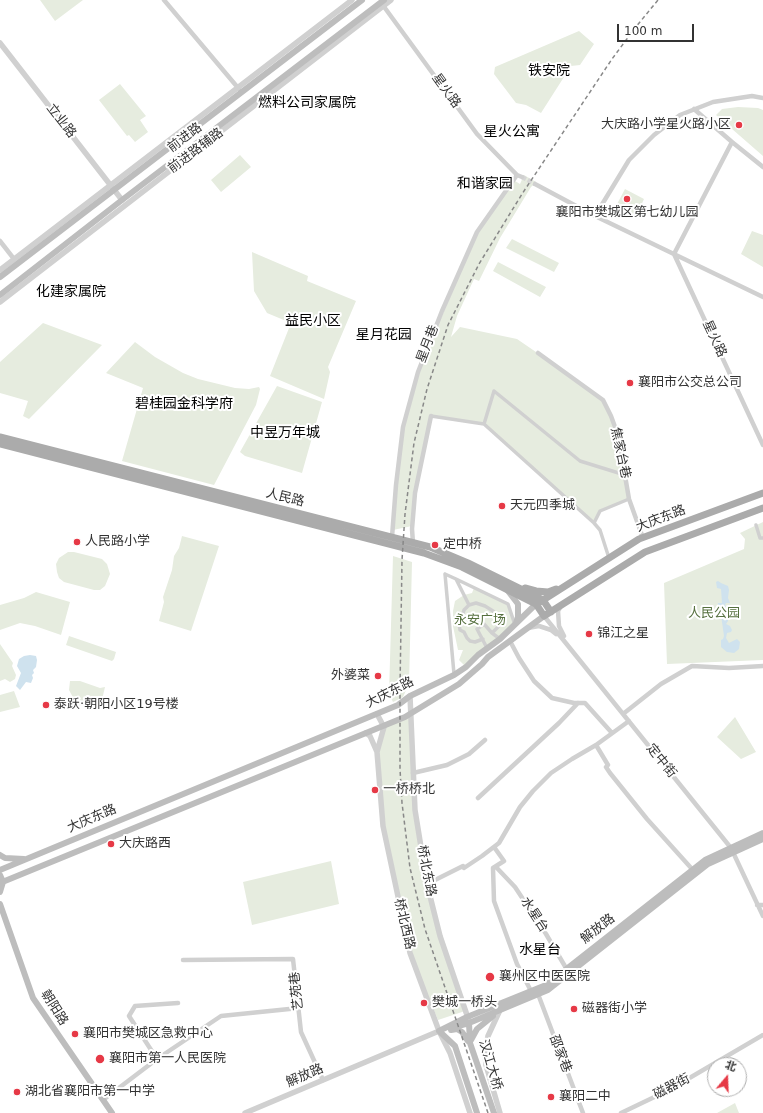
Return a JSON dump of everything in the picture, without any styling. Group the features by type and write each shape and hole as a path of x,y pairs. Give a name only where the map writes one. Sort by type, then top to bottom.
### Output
{"main road":[{"path":"351,8 357,0"},
{"name":"前进路","path":"0,278 112,187 240,89 362,0"},
{"name":"前进路","path":"0,295 381,2"},
{"name":"人民路","path":"0,437 430,547 468,563 510,588"},
{"name":"人民路","path":"0,444 424,553 462,567 540,602"},
{"name":"大庆东路","path":"0,870 398,705 410,696 454,675 466,667 478,655 515,626 540,602 643,538 763,493"},
{"name":"大庆东路","path":"1,882 405,718 459,684 488,657 544,616 645,552 763,508"},
{"path":"510,588 548,592 567,585"},
{"path":"510,588 518,604 518,617 515,626"},
{"path":"540,602 551,612"},
{"path":"540,602 544,616"},
{"name":"解放路","path":"439,1030 500,1010 548,990 708,864 763,833"},
{"name":"解放路","path":"468,1020 546,985 705,860 763,839"},
{"path":"0,855 5,858 27,859"},
{"path":"0,875 0,892"},
{"name":"朝阳路","path":"0,904 33,998 112,1113"},
{"path":"470,1043 473,1034 477,1029 500,1010"},
{"name":"汉江大桥","path":"468,1020 470,1043 494,1113"},
{"path":"439,1030 457,1029 465,1035 470,1043"},
{"name":"汉江大桥","path":"439,1030 455,1046 477,1113"}],"street":[{"path":"164,0 240,89 352,0"},
{"name":"前进路辅路","path":"0,302 74,243 253,108 381,2 391,0"},
{"name":"星火路","path":"381,2 477,134 519,176"},
{"name":"立业路","path":"0,43 122,200"},
{"path":"595,216 629,160 654,134 680,115 712,102 752,96 763,98"},
{"path":"694,109 763,167"},
{"path":"674,254 732,142"},
{"name":"星月巷","path":"392,537 403,427 418,372 442,311 477,232 519,176"},
{"path":"535,184 595,216 763,297"},
{"path":"0,270 112,187"},
{"path":"0,241 14,259"},
{"name":"星火路","path":"674,254 763,445"},
{"name":"焦家台巷","path":"538,353 603,400 618,435 629,499 643,538"},
{"path":"484,424 494,391 580,461 625,475"},
{"path":"413,543 412,529 415,493 431,416 484,424 594,523 600,530 609,558"},
{"path":"594,523 600,511 629,499"},
{"path":"756,525 760,538 763,538"},
{"path":"454,675 445,574 508,604 515,626"},
{"path":"456,579 469,605"},
{"path":"483,640 475,642 470,641 464,632 460,630 458,618 462,617 464,610 469,605 476,603 485,606 493,611 499,618 500,623 498,628 492,633"},
{"path":"561,605 558,611 558,626 569,647"},
{"name":"定中街","path":"544,616 732,850 763,916"},
{"path":"488,648 477,629 484,624 500,639"},
{"path":"527,628 539,626 551,630 569,647"},
{"path":"510,641 534,681 552,698 585,703 612,733"},
{"path":"623,714 660,684 692,666 729,668 763,666"},
{"name":"桥北东路","path":"410,696 414,810 427,884 440,936 468,1020"},
{"path":"478,798 560,723 578,703"},
{"path":"377,714 384,727"},
{"path":"427,884 463,866 464,868 494,847 520,807 551,773 596,745 629,721"},
{"name":"桥北西路","path":"384,727 377,752 382,826 410,953 439,1030 450,1053 470,1113"},
{"path":"366,733 373,741 377,752"},
{"path":"413,773 447,765 468,754 486,740"},
{"path":"596,745 608,765 606,767 610,774 647,819 692,869"},
{"path":"494,847 504,861 493,868 494,901 516,964 531,992"},
{"name":"水星台","path":"496,867 515,887 566,968"},
{"path":"757,905 763,905"},
{"name":"艺苑巷","path":"183,960 293,959 301,1032 323,1080"},
{"name":"邵家巷","path":"538,994 583,1113"},
{"path":"157,1059 129,1016 134,1006 178,1003"},
{"path":"103,1100 157,1059 220,1016 299,1008"},
{"path":"500,1010 488,1036 485,1052 486,1065 500,1113"},
{"name":"解放路","path":"245,1113 439,1030"},
{"name":"磁器街","path":"621,1113 669,1090 763,1035"}],"green space":[{"path":"40,0 83,0 55,21"},
{"path":"579,31 594,44 580,65 571,66 541,113 526,105 516,103 494,74 495,67"},
{"path":"120,84 146,116 140,120 148,132 135,142 129,135 127,136 99,100"},
{"path":"738,107 758,108 763,110 763,156 716,115 722,109"},
{"path":"240,155 251,167 221,192 211,180"},
{"path":"524,175 536,182 531,187 500,238 479,281 474,279 457,316 451,337 460,327 517,339 603,400 618,435 629,499 600,511 594,523 484,424 431,416 415,493 412,526 393,530 403,427 418,372 478,232 515,181 520,184"},
{"path":"625,189 644,199 636,216 616,206"},
{"path":"752,231 763,235 763,267 741,254"},
{"path":"512,239 559,263 554,272 506,248"},
{"path":"252,252 308,276 307,281 356,301 328,367 330,372 324,399 270,376 291,323 267,313 254,291"},
{"path":"498,262 546,287 540,297 493,271"},
{"path":"43,323 102,345 29,419 23,416 28,401 0,393 0,362"},
{"path":"135,342 155,357 183,373 198,379 235,388 249,389 259,387 260,389 256,405 214,485 122,461 143,388 106,373"},
{"path":"277,386 322,402 302,473 245,456 240,452"},
{"name":"人民公园","path":"763,522 763,660 667,664 664,583 744,549 745,539 740,533"},
{"path":"182,536 219,546 191,631 159,621 164,602 163,597 172,570 174,556 179,548"},
{"path":"68,552 74,552 102,559 107,564 110,574 105,586 100,590 94,590 64,582 59,578 56,564 59,558"},
{"path":"393,556 412,562 409,684 403,697 393,702 389,694"},
{"name":"永安广场","path":"474,588 508,604 515,626 466,667 459,660 463,650 458,650 453,626 453,611 455,601 464,595 472,593"},
{"path":"36,592 70,602 61,635 35,626 20,623 0,630 0,605 24,598"},
{"path":"69,636 116,652 114,659 112,661 66,645"},
{"path":"0,644 13,663 12,666 16,675 15,679 10,682 5,679 0,681"},
{"path":"70,681 80,681 100,688 105,687 100,708 77,705 69,690"},
{"path":"14,691 20,707 0,712 0,695"},
{"path":"411,713 415,810 440,936 465,1011 438,1020 411,954 383,826 377,752 384,727"},
{"path":"735,717 756,752 741,759 717,737"},
{"path":"331,861 339,904 252,925 243,882"},
{"path":"735,1103 739,1113 717,1113"}],"water":[{"path":"718,581 728,586 729,590 728,598 730,603 726,603 725,605 727,609 725,612 728,616 728,621 726,624 730,626 732,630 731,632 727,633 726,638 729,643 737,639 740,642 739,649 734,653 727,652 721,647 721,640 724,636 721,615 717,615 718,603 722,603 721,589 717,588 716,582"},
{"path":"30,655 36,656 37,660 36,667 33,670 33,678 31,683 26,682 20,690 16,686 21,673 17,666 19,659"}],"tunnel":[{"path":"522,177 535,184"}],"railway":[{"path":"488,1113 425,929 410,868 402,803 400,769 402,560 405,514 414,443 427,389 448,325 479,264 522,194 612,59 658,0"}],"place":[{"name":"大庆路小学星火路小区","path":"739,125"},
{"name":"襄阳市樊城区第七幼儿园","path":"627,199"},
{"name":"襄阳市公交总公司","path":"630,383"},
{"name":"天元四季城","path":"502,506"},
{"name":"人民路小学","path":"77,542"},
{"name":"定中桥","path":"435,545"},
{"name":"锦江之星","path":"589,634"},
{"name":"外婆菜","path":"378,676"},
{"name":"泰跃·朝阳小区19号楼","path":"46,705"},
{"name":"一桥桥北","path":"375,790"},
{"name":"大庆路西","path":"111,844"},
{"name":"襄州区中医医院","path":"490,977"},
{"name":"樊城一桥头","path":"424,1003"},
{"name":"磁器街小学","path":"574,1009"},
{"name":"襄阳市樊城区急救中心","path":"75,1034"},
{"name":"襄阳市第一人民医院","path":"100,1059"},
{"name":"湖北省襄阳市第一中学","path":"17,1092"},
{"name":"襄阳二中","path":"551,1097"}],"district":[{"name":"铁安院","path":"549,71"},
{"name":"燃料公司家属院","path":"307,103"},
{"name":"星火公寓","path":"512,132"},
{"name":"和谐家园","path":"485,184"},
{"name":"化建家属院","path":"71,292"},
{"name":"益民小区","path":"313,321"},
{"name":"星月花园","path":"384,335"},
{"name":"碧桂园金科学府","path":"184,404"},
{"name":"中昱万年城","path":"285,433"},
{"name":"水星台","path":"540,950"}]}
